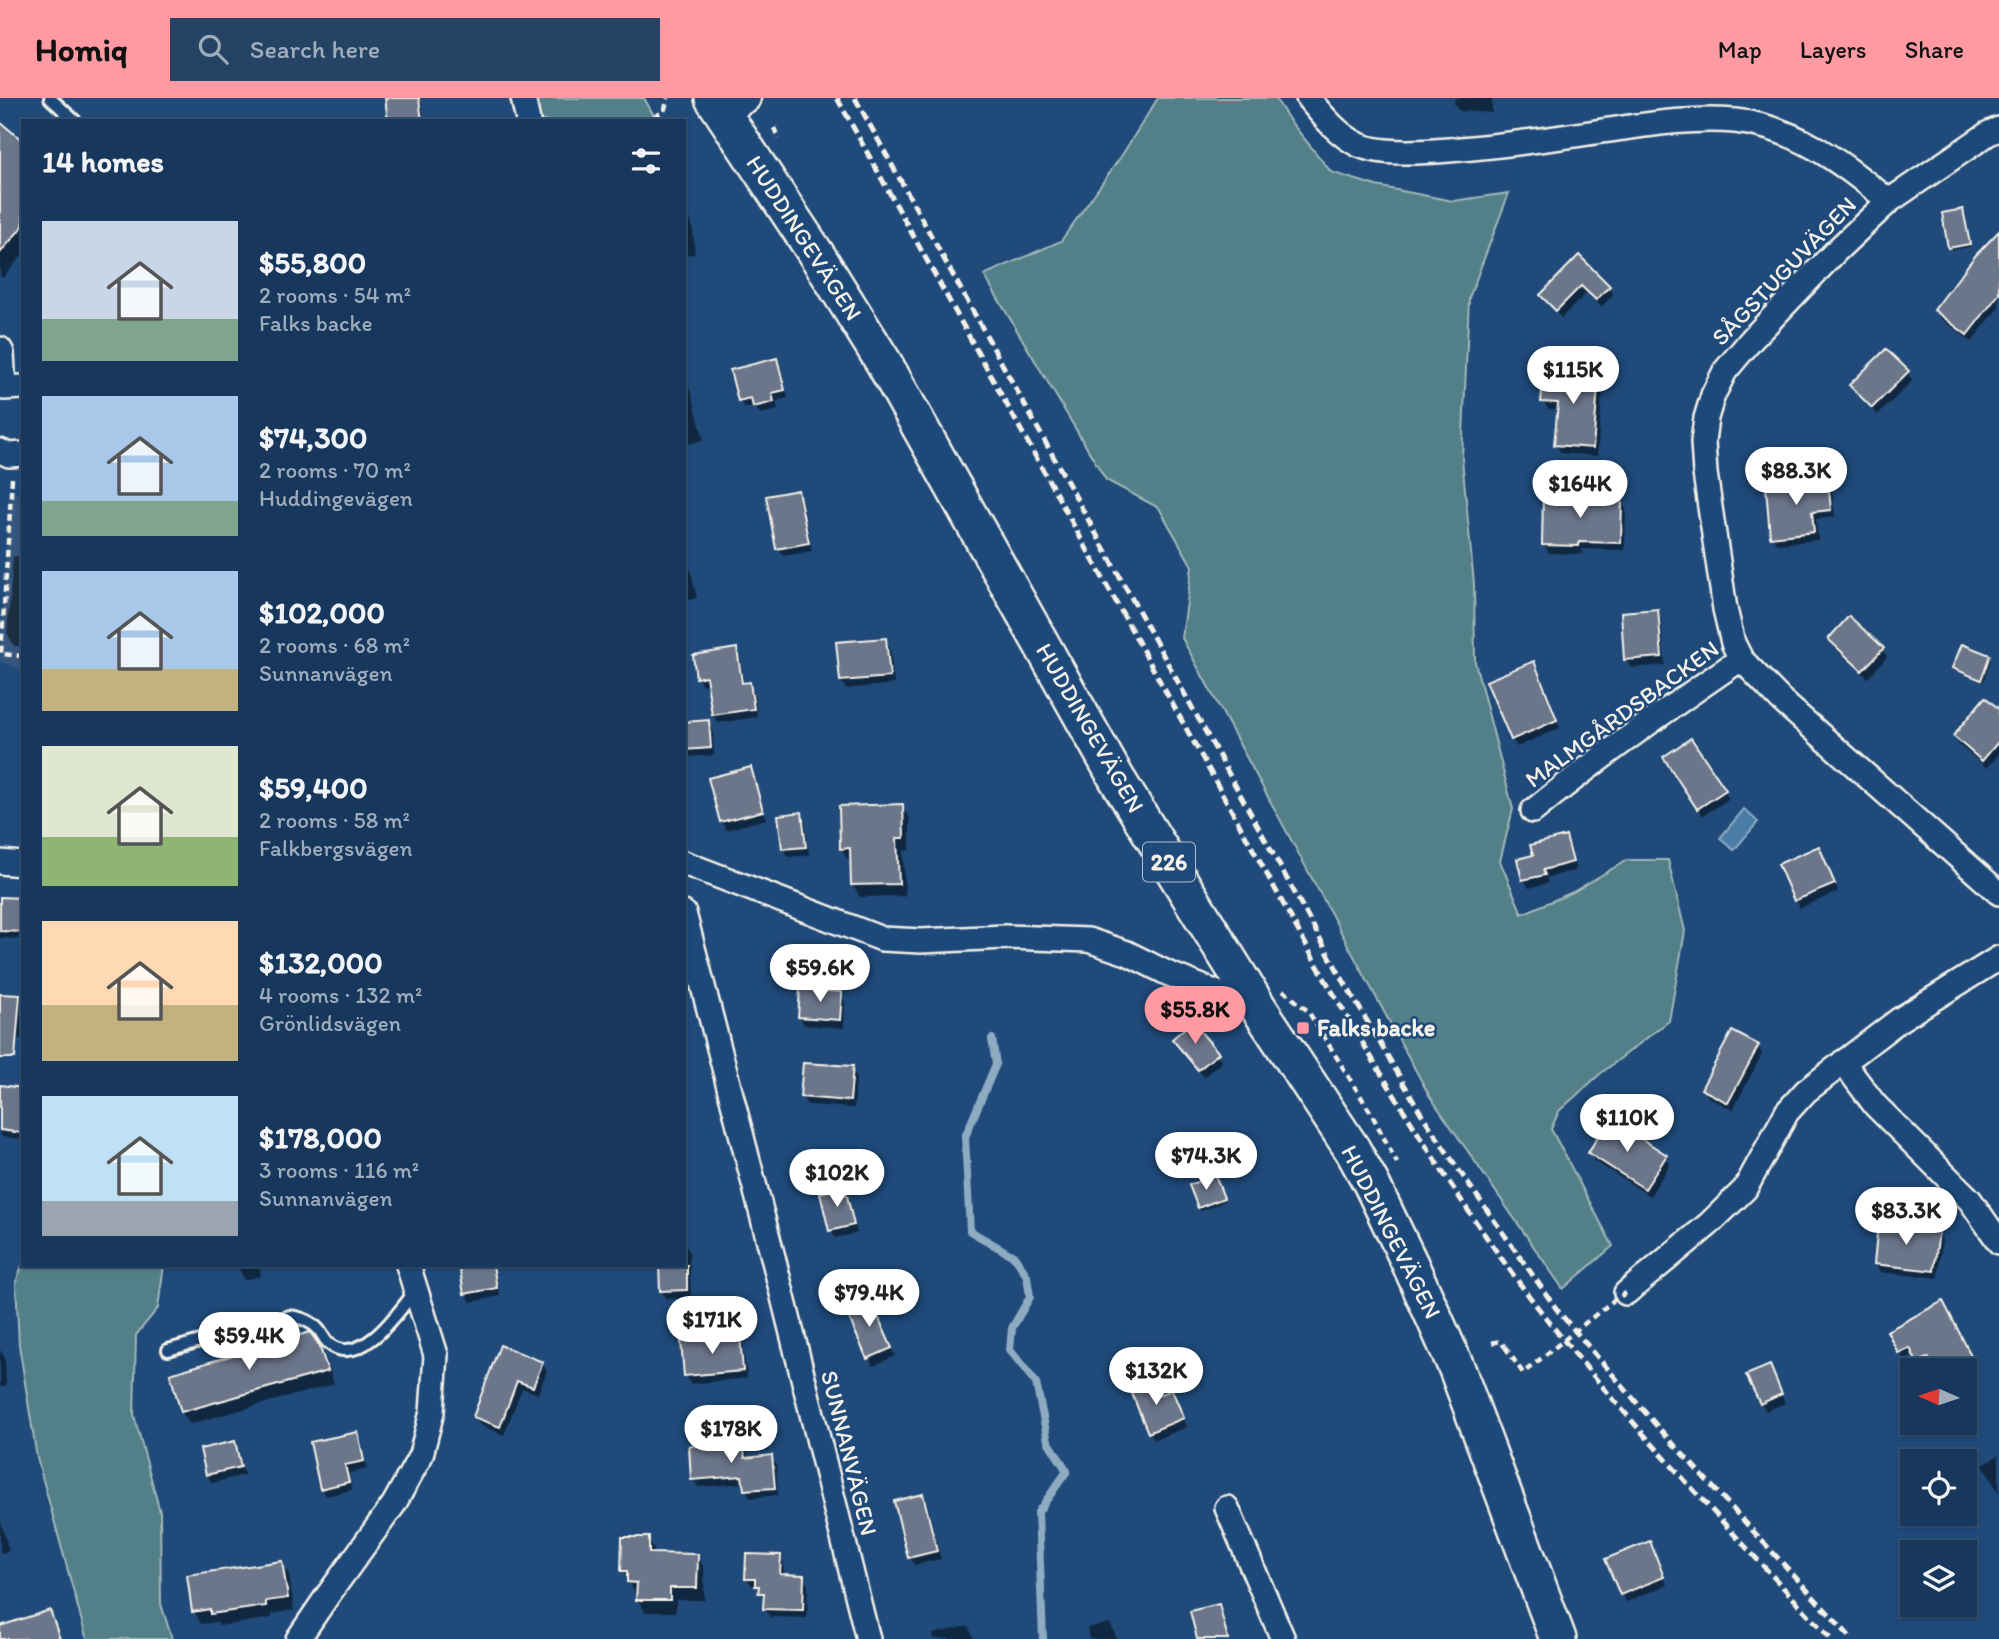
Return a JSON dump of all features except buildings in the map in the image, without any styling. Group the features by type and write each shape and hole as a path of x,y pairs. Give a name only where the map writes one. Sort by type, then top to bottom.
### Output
{"main road":[{"name":"HUDDINGEVÄGEN","path":"727,103 884,363 1117,779 1261,1010 1352,1149 1374,1188 1457,1369 1558,1639"}],"street":[{"path":"523,98 528,119"},
{"path":"1308,98 1340,132 1359,145 1375,149 1421,152 1516,144 1644,125 1735,121 1771,129 1824,151 1889,201"},
{"name":"SÅGSTUGUVÄGEN","path":"1999,129 1989,133 1889,201 1836,251 1724,371 1706,418 1703,442 1705,472 1726,609 1732,643 1741,659 1800,717 1999,893"},
{"path":"0,349 13,386"},
{"name":"MALMGÅRDSBACKEN","path":"1533,811 1586,768 1741,659"},
{"path":"0,862 21,864"},
{"path":"686,864 882,939 920,941 1005,937 1088,940 1127,953 1167,973 1261,1010"},
{"name":"SUNNANVÄGEN","path":"686,920 868,1639"},
{"path":"1626,1293 1709,1224 1745,1189 1787,1112 1806,1091 1899,1020 1999,958"},
{"path":"1843,1062 1875,1105 1970,1200 1999,1242"},
{"path":"298,1639 394,1504 421,1455 432,1412 436,1356 409,1267"},
{"path":"1227,1508 1283,1639"}],"lane":[{"path":"50,98 73,119"},
{"path":"168,1350 290,1316 312,1323 327,1342 340,1351 354,1350 370,1341 387,1325 415,1291"}],"path":[{"path":"648,119 664,112 668,98"},
{"path":"10,453 12,483 0,654 21,656"},
{"path":"1492,1343 1500,1341 1523,1373 1626,1293"}],"shaded area":[{"path":"10,493 21,494 21,669 0,661"},
{"path":"1744,809 1758,822 1734,850 1720,838"}],"green space":[{"path":"536,98 644,98 656,119 541,119"},
{"path":"1158,98 1275,98 1331,172 1376,186 1453,201 1509,193 1469,298 1462,458 1474,584 1475,662 1513,809 1500,861 1522,914 1573,892 1627,860 1668,860 1685,931 1669,1021 1600,1074 1559,1111 1551,1129 1613,1246 1563,1289 1429,1095 1182,638 1192,566 1159,508 1106,480 984,275 1061,241 1122,155"},
{"path":"22,1267 164,1267 158,1308 136,1335 134,1415 160,1512 161,1604 172,1639 87,1639 37,1458 19,1345 16,1282"}],"waterway":[{"path":"992,1039 996,1064 965,1137 970,1231 1015,1257 1027,1276 1030,1297 1012,1328 1010,1350 1036,1383 1048,1441 1067,1471 1038,1512 1043,1639"}],"railway":[{"path":"837,98 1326,981 1430,1153 1486,1237 1580,1360 1614,1401 1831,1639"},
{"path":"855,98 1339,973 1421,1113 1558,1311 1656,1425 1852,1639"}],"place":[{"name":"Falks backe","path":"1303,1028"}]}
